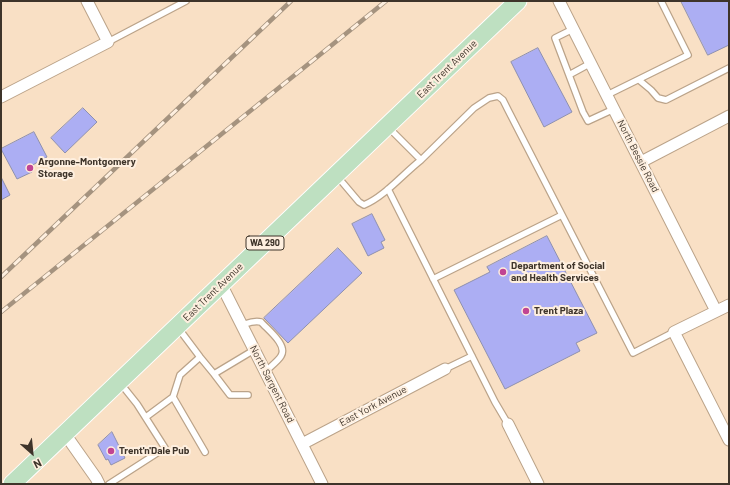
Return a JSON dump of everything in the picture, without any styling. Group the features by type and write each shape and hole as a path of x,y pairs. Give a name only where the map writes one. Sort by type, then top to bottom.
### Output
{"main road":[{"name":"East Trent Avenue","path":"12,484 518,1"}],"street":[{"path":"1,98 108,42 87,1"},
{"name":"North Bessie Road","path":"559,1 608,95 716,311"},
{"path":"641,162 729,116"},
{"name":"North Sargent Road","path":"221,284 322,484"},
{"path":"729,305 674,332 729,440"},
{"name":"East York Avenue","path":"302,444 445,369"},
{"path":"508,424 538,484"},
{"path":"65,434 99,484"}],"lane":[{"path":"108,42 186,1"},
{"path":"608,95 688,55 661,1"},
{"path":"573,29 555,38 583,112 588,121 614,109"},
{"path":"569,75 591,63"},
{"path":"639,80 658,98 666,100 729,68"},
{"path":"336,176 359,202 364,205 379,197 474,108 489,98 498,96 503,100 632,353 674,332"},
{"path":"387,127 420,160"},
{"path":"388,189 495,402 508,424"},
{"path":"433,279 562,215"},
{"path":"242,325 257,321 261,322 281,343 283,349 282,356 265,372"},
{"path":"177,326 230,395 248,395"},
{"path":"214,374 254,350"},
{"path":"445,369 472,356"},
{"path":"146,417 173,397 180,375 200,357"},
{"path":"109,484 165,448 146,417 120,382"},
{"path":"173,397 204,452"}],"building":[{"path":"681,1 729,1 729,45 708,55"},
{"path":"538,48 572,112 544,127 511,62"},
{"path":"83,108 97,122 65,153 51,138"},
{"path":"34,132 47,157 29,167 32,172 17,179 1,149"},
{"path":"1,177 10,195 1,200"},
{"path":"372,214 385,240 381,242 384,248 368,256 352,224"},
{"name":"Trent Plaza","path":"547,236 597,333 576,343 580,351 505,389 454,290 490,272 487,267"},
{"path":"338,248 362,273 288,343 264,318"},
{"name":"Trent'n'Dale Pub","path":"112,432 125,458 111,465 108,459 106,460 98,445"}],"railway":[{"path":"1,277 291,1"},
{"path":"1,312 386,1"}],"place":[{"name":"Argonne-Montgomery Storage","path":"30,168"},
{"name":"Department of Social and Health Services","path":"503,272"},
{"name":"Trent Plaza","path":"526,311"},
{"name":"Trent'n'Dale Pub","path":"111,451"}]}
